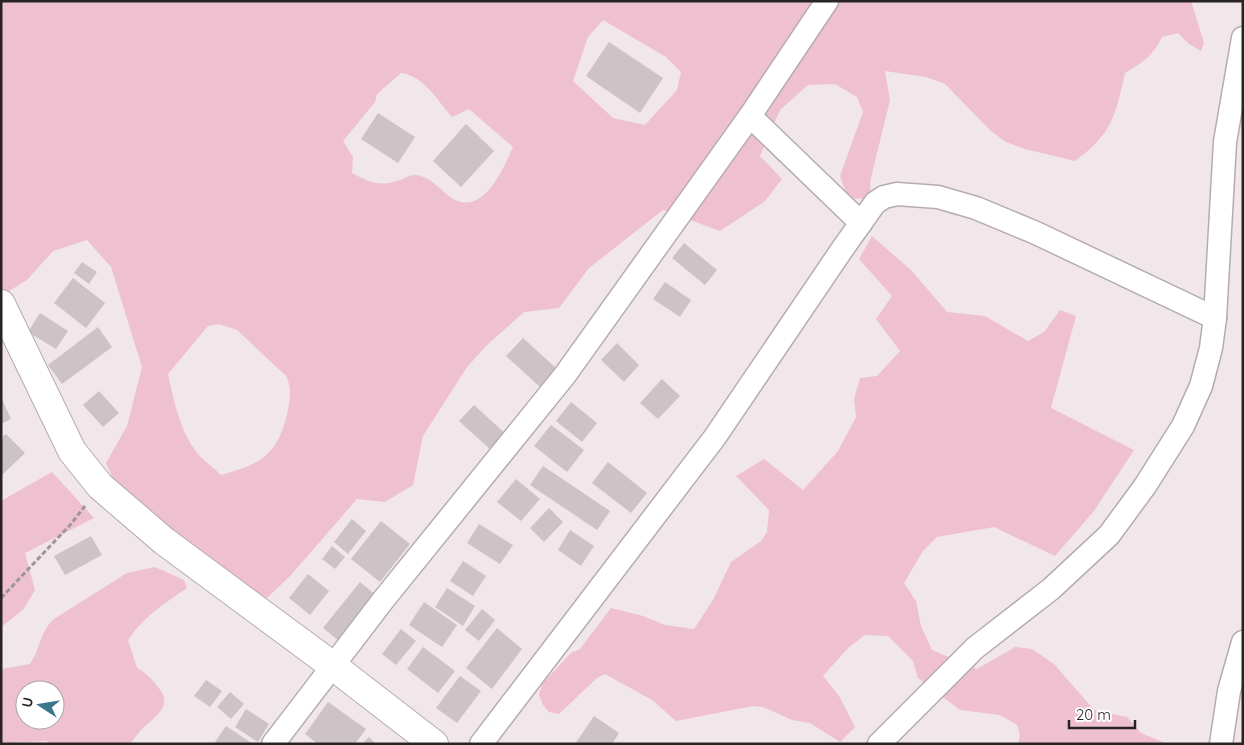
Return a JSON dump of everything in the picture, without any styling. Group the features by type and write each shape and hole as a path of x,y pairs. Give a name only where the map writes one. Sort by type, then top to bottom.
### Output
{"main road":[{"path":"1,304 72,451 100,486 164,541 333,666 434,744"}],"street":[{"path":"273,744 565,375 750,116 827,1"},
{"path":"879,744 975,648 1051,589 1109,535 1145,486 1183,426 1201,386 1211,348 1215,318 1225,142 1243,38"},
{"path":"750,116 861,223"},
{"path":"481,744 715,437 875,203 884,196 897,194 938,197 976,208 1036,233 1215,318"},
{"path":"1221,744 1229,691 1243,642"}],"path":[{"path":"1,598 71,524 100,486"}],"shaded area":[{"path":"1,1 1191,1 1204,43 1201,51 1189,44 1178,33 1162,37 1147,58 1125,73 1115,112 1105,132 1088,151 1075,161 1025,149 1006,142 991,131 945,84 926,77 885,71 890,100 870,182 871,198 848,199 840,176 863,112 857,97 835,84 808,85 780,110 760,156 782,179 765,201 720,231 663,210 589,268 559,308 524,312 487,345 467,367 423,436 413,485 385,502 357,499 291,575 266,599 140,507 116,486 106,463 127,426 142,367 111,267 87,240 53,251 27,280 1,296","holes":["603,20 666,57 681,72 677,90 645,125 613,118 573,81 588,37","401,73 409,75 423,84 452,117 469,109 513,147 503,169 489,190 480,198 471,202 460,202 422,176 411,175 382,184 371,182 352,173 353,157 343,141 375,102 377,94","219,324 237,330 286,376 290,389 289,405 284,425 274,447 258,461 236,471 221,475 198,454 187,436 175,406 168,374 208,326"]},
{"path":"872,236 912,271 947,312 985,316 1028,341 1044,332 1060,310 1076,316 1051,408 1134,450 1094,511 1055,556 994,527 937,537 923,551 904,583 916,601 921,626 932,650 977,669 1015,647 1032,649 1054,664 1094,710 1127,717 1141,733 1167,744 1018,744 1020,735 1017,725 1000,715 960,710 918,678 913,661 888,636 865,635 849,647 823,676 839,696 855,727 840,742 810,723 792,720 763,707 753,706 676,721 652,700 605,674 597,678 559,714 549,712 543,705 539,695 542,684 571,653 580,649 611,608 643,616 665,625 694,629 713,600 731,562 761,541 767,532 769,510 736,476 764,459 803,490 838,451 856,417 854,399 860,378 877,376 900,351 876,319 892,296 859,259"},
{"path":"52,472 94,518 25,553 35,590 23,610 1,627 1,501"},
{"path":"155,567 184,580 187,588 148,617 128,640 137,668 150,678 162,693 164,699 162,710 140,731 130,744 49,744 46,741 1,744 1,669 30,664 46,629 54,619 127,573"}],"building":[{"path":"609,42 663,78 640,113 586,76"},
{"path":"378,113 415,137 398,163 361,139"},
{"path":"466,124 494,151 461,187 433,161"},
{"path":"684,243 717,270 705,285 672,258"},
{"path":"82,262 97,272 89,284 74,273"},
{"path":"73,278 105,303 86,328 54,303"},
{"path":"665,282 691,300 680,317 653,299"},
{"path":"40,313 68,331 56,349 28,332"},
{"path":"98,327 112,347 62,384 48,365"},
{"path":"523,338 556,368 540,387 506,356"},
{"path":"617,343 639,365 624,382 601,360"},
{"path":"662,379 680,396 658,419 640,403"},
{"path":"99,391 119,413 103,427 83,405"},
{"path":"1,397 11,419 1,424"},
{"path":"571,402 597,423 582,442 556,421"},
{"path":"474,405 507,435 492,451 459,421"},
{"path":"551,425 584,450 567,472 534,446"},
{"path":"6,434 25,453 1,476 1,438"},
{"path":"608,462 647,493 631,513 592,483"},
{"path":"543,466 610,511 597,530 530,485"},
{"path":"516,479 540,499 521,521 497,502"},
{"path":"549,508 563,522 544,542 530,528"},
{"path":"352,519 366,531 348,554 334,542"},
{"path":"381,521 410,544 380,582 351,559"},
{"path":"479,524 513,545 500,564 467,543"},
{"path":"570,530 594,546 581,566 558,550"},
{"path":"91,536 102,555 65,575 54,556"},
{"path":"332,546 345,557 335,569 322,559"},
{"path":"463,561 486,576 473,596 450,581"},
{"path":"308,574 329,591 310,615 289,598"},
{"path":"360,582 377,596 340,642 323,628"},
{"path":"447,588 475,606 463,626 435,607"},
{"path":"424,602 457,625 442,647 409,625"},
{"path":"482,609 495,620 479,641 465,630"},
{"path":"497,628 522,649 492,689 466,668"},
{"path":"401,629 416,641 396,665 382,654"},
{"path":"423,647 455,671 438,693 407,669"},
{"path":"460,676 481,691 457,723 436,708"},
{"path":"206,680 222,691 210,707 194,696"},
{"path":"230,692 244,704 231,719 217,707"},
{"path":"328,702 366,729 355,744 318,744 305,734"},
{"path":"246,709 269,724 258,742 235,727"},
{"path":"594,716 619,733 612,744 575,744"},
{"path":"226,726 253,744 218,744 215,742"},
{"path":"369,737 376,744 362,744"}]}
